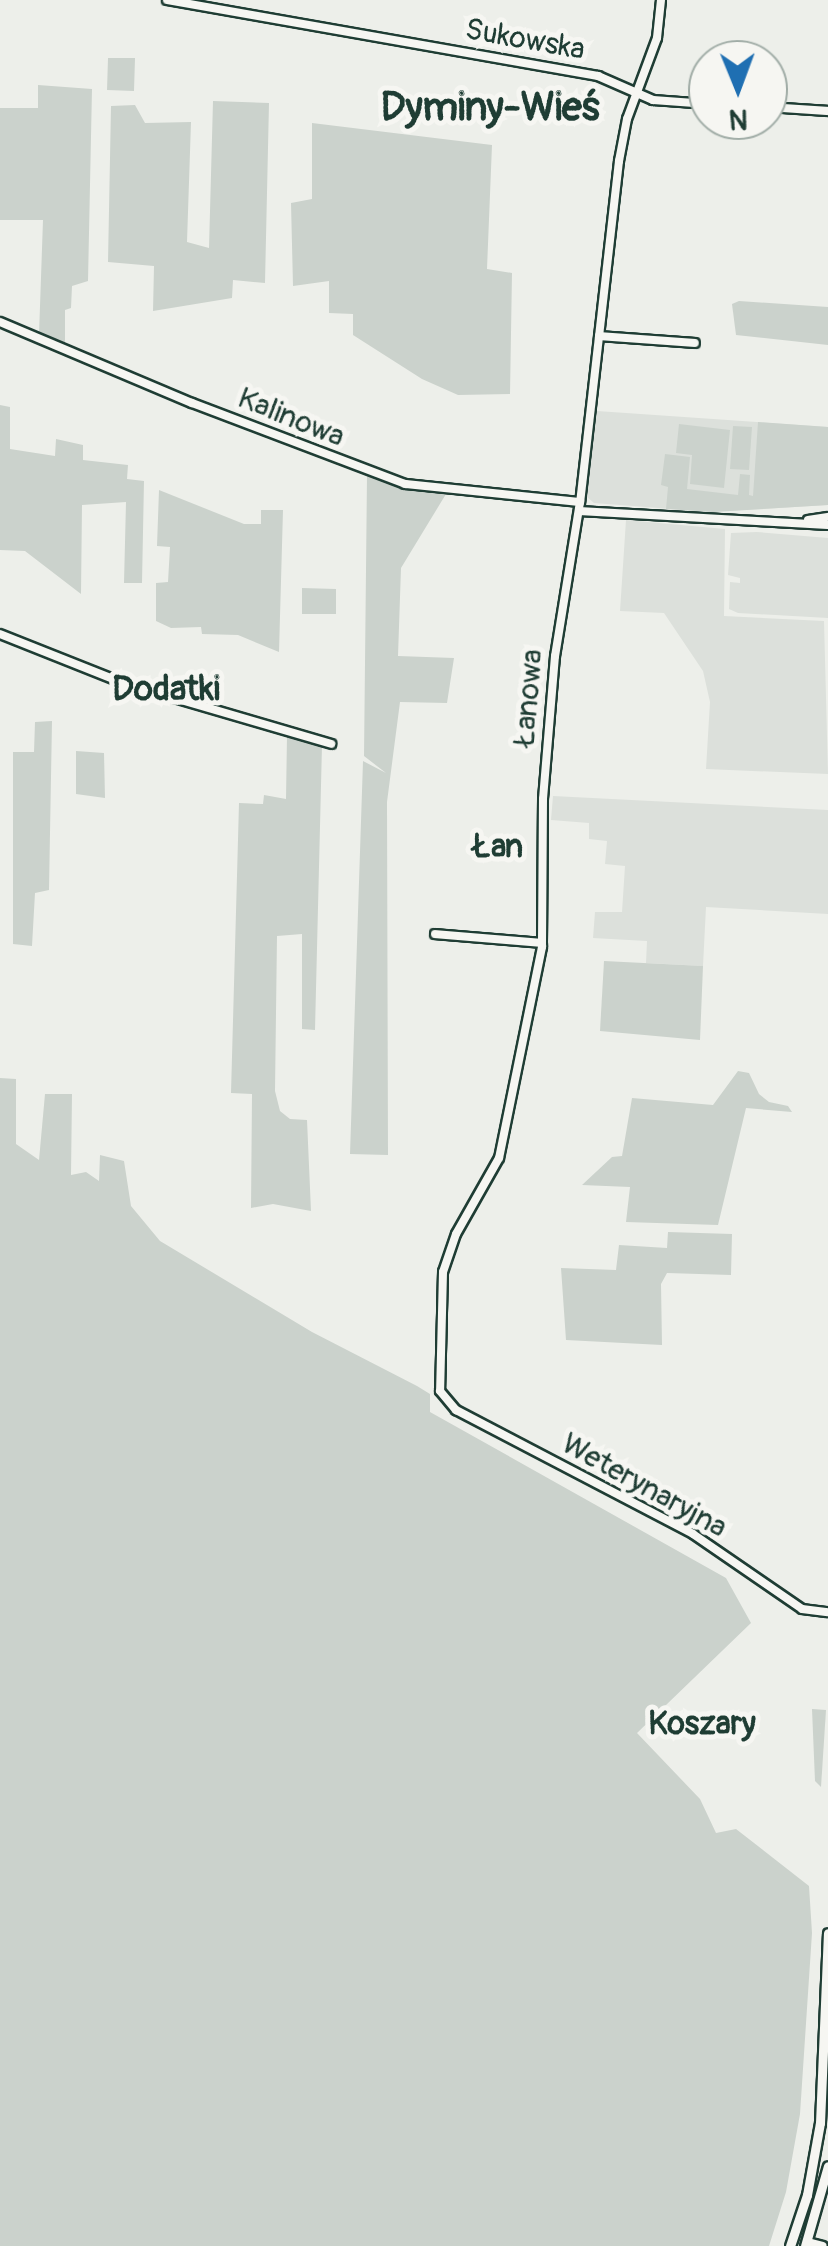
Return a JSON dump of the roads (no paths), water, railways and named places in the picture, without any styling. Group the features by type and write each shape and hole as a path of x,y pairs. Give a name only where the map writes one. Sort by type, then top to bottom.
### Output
{"main road":[{"path":"828,1933 820,2123 808,2195 792,2241 808,2245 828,2166"}],"street":[{"name":"Sukowska","path":"167,0 598,76 653,100 688,103"},
{"name":"Łanowa","path":"440,1391 443,1272 456,1234 499,1158 542,942 544,799 554,656 579,506 619,161 635,92 657,38 661,0"},
{"path":"788,108 828,110"},
{"name":"Kalinowa","path":"0,322 380,476 425,488 579,506 828,525"},
{"path":"599,336 695,343"},
{"name":"Kalinowa","path":"799,521 828,517"},
{"path":"0,634 123,683 331,744"},
{"path":"434,934 542,942"},
{"name":"Weterynaryjna","path":"440,1391 456,1410 693,1534 802,1609 828,1612"},
{"path":"808,2245 823,2246"}],"district":[{"name":"Dyminy-Wieś","path":"490,108"},
{"name":"Dodatki","path":"166,689"},
{"name":"Łan","path":"498,847"},
{"name":"Koszary","path":"702,1724"}]}
